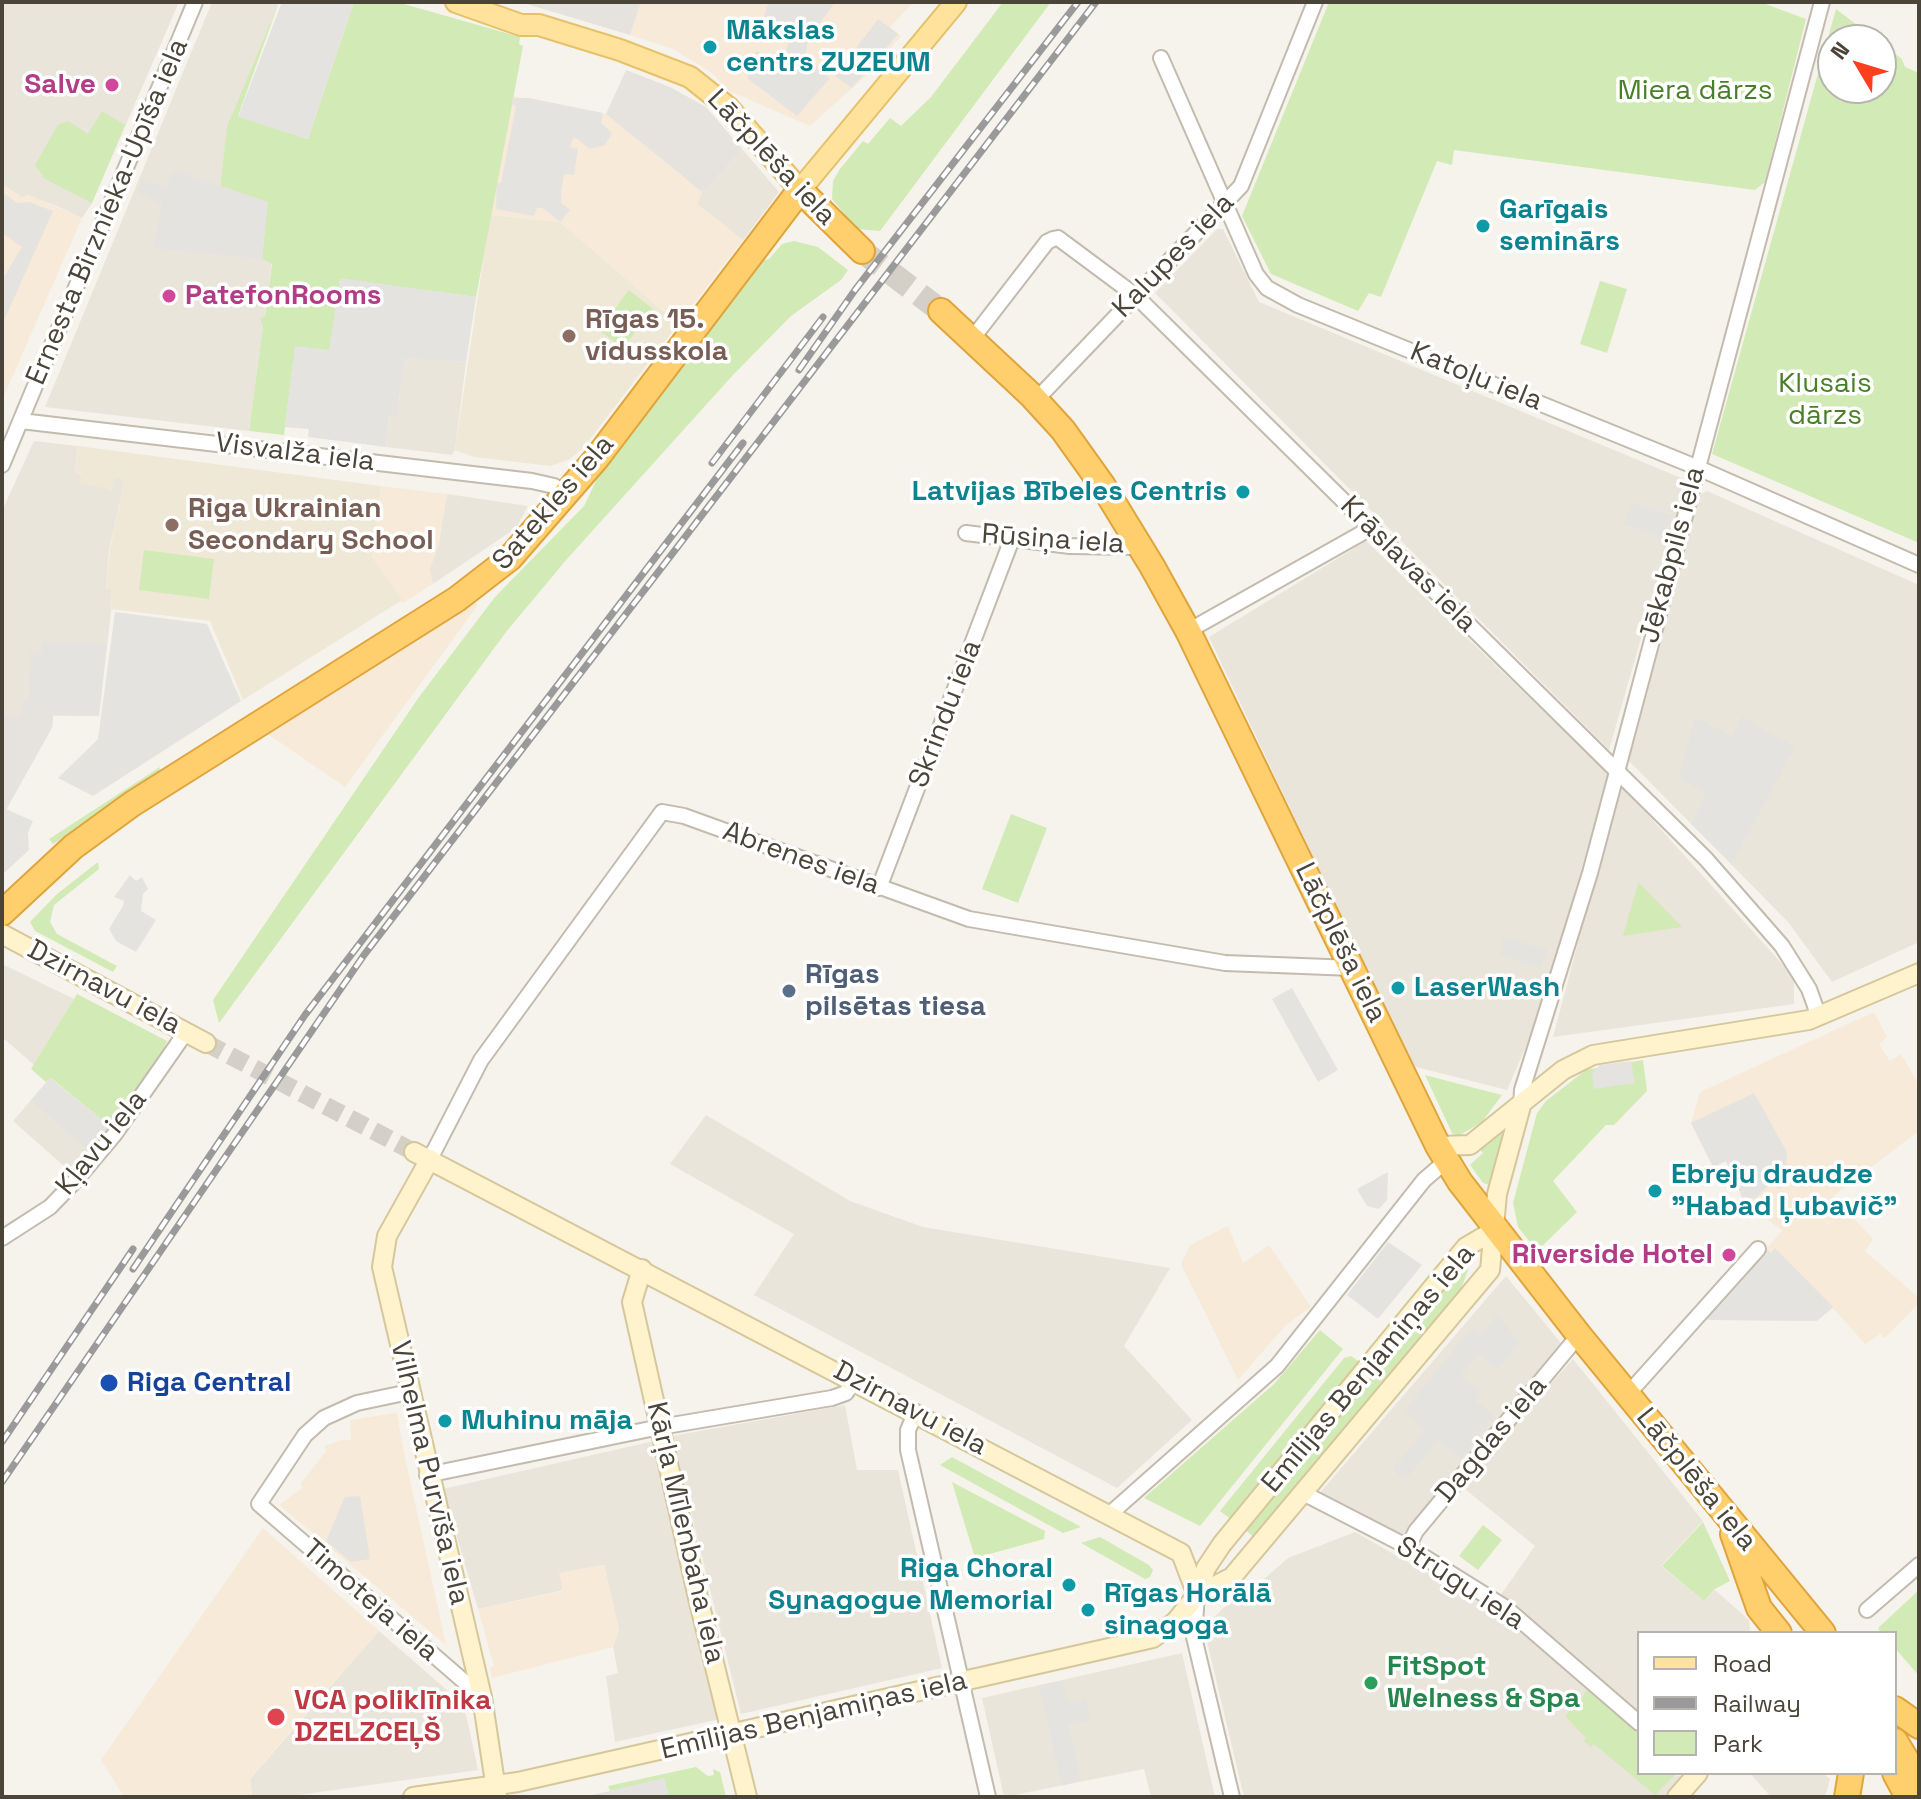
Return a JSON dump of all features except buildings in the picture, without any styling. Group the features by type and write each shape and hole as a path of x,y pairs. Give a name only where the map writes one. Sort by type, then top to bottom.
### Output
{"highway":[{"name":"Lāčplēša iela","path":"800,190 862,251"},
{"name":"Satekles iela","path":"2,913 73,847 132,804 489,577 529,539 567,494 800,190"},
{"name":"Lāčplēša iela","path":"941,311 1036,400 1085,459 1140,547 1188,631 1442,1153 1495,1230 1762,1563 1778,1594 1805,1631"},
{"path":"1728,1521 1759,1608 1777,1631"},
{"name":"Lāčplēša iela","path":"1762,1563 1783,1580 1821,1631"},
{"path":"1897,1710 1919,1726"},
{"path":"1897,1744 1919,1781"},
{"path":"1847,1797 1851,1775"},
{"path":"1896,1775 1908,1797"}],"main road":[{"name":"Lāčplēša iela","path":"456,2 521,25 539,25 661,64 690,77 729,108 800,190"},
{"name":"Lāčplēša iela","path":"487,2 526,15 539,25"},
{"name":"Satekles iela","path":"800,190 956,2"}],"street":[{"name":"Ernesta Birznieka-Upīša iela","path":"2,465 195,2"},
{"name":"Kalupes iela","path":"1036,400 1241,186 1315,2"},
{"name":"Jēkabpils iela","path":"1521,1106 1522,1090 1561,973 1616,775 1822,2"},
{"name":"Katoļu iela","path":"1161,58 1256,274 1267,288 1298,305 1696,467 1919,565"},
{"name":"Krāslavas iela","path":"972,339 1047,242 1053,239 1058,238 1136,296 1616,775 1654,807 1751,907 1796,967 1819,1017"},
{"name":"Visvalža iela","path":"21,421 532,481 554,486 567,494"},
{"path":"1188,631 1371,528"},
{"name":"Rūsiņa iela","path":"966,533 1070,546 1140,547"},
{"name":"Skrindu iela","path":"879,888 1012,539"},
{"name":"Abrenes iela","path":"422,1156 481,1060 662,812 684,816 969,919 1225,963 1353,968"},
{"name":"Dzirnavu iela","path":"2,934 206,1043"},
{"path":"1111,1513 1277,1366 1442,1153 1470,1145 1563,1070 1607,1051 1774,1027 1819,1017 1919,973"},
{"name":"Kļavu iela","path":"2,1238 50,1207 77,1179 114,1135 186,1032"},
{"path":"1495,1230 1497,1194 1521,1106"},
{"name":"Dzirnavu iela","path":"422,1156 855,1379 1181,1553 1197,1595 1194,1637 1232,1797"},
{"name":"Vilhelma Purvīša iela","path":"422,1156 381,1255 427,1475 482,1697 497,1792"},
{"name":"Emīlijas Benjamiņas iela","path":"1197,1595 1232,1577 1305,1494 1490,1270 1495,1230"},
{"name":"Emīlijas Benjamiņas iela","path":"413,1797 497,1792 1153,1638 1169,1629 1197,1595 1206,1568 1222,1544 1466,1247 1495,1230"},
{"path":"1627,1395 1758,1249"},
{"name":"Kārļa Mīlenbaha iela","path":"642,1269 632,1302 747,1797"},
{"name":"Dagdas iela","path":"1408,1547 1416,1531 1579,1335"},
{"path":"427,1475 660,1427 832,1398 846,1393 855,1379"},
{"name":"Timoteja iela","path":"409,1392 357,1403 324,1418 305,1435 259,1504 482,1697"},
{"path":"916,1412 908,1430 908,1450 988,1797"},
{"name":"Strūgu iela","path":"1305,1494 1408,1547 1506,1608 1637,1721"},
{"path":"1867,1610 1919,1565"},
{"path":"1759,1608 1765,1631"}],"shaded area":[{"path":"2,2 179,2 92,203 82,218 52,204 21,197 2,184"},
{"path":"212,2 279,2 228,127 220,187 262,259 272,261 249,431 45,407"},
{"path":"282,2 354,2 308,139 238,117"},
{"path":"520,2 641,2 630,35"},
{"path":"641,2 914,2 890,27 901,36 870,72 810,126 729,91 712,73 673,49 630,35"},
{"path":"769,2 835,2 808,39 805,59 830,78 797,116 747,78 756,51 782,60 793,31 763,19"},
{"path":"878,19 898,34 852,88 835,76"},
{"path":"626,70 670,87 706,107 743,150 702,192 606,114"},
{"path":"513,96 606,114 702,192 697,204 743,240 678,324 560,222 490,215"},
{"path":"513,98 529,98 603,113 601,123 612,133 605,145 590,149 575,137 572,140 570,147 578,149 574,175 564,174 561,192 561,203 570,210 560,222 543,208 537,208 534,216 496,209 497,182 501,183 516,106 512,104"},
{"path":"743,150 779,192 743,240 697,204 702,192"},
{"path":"174,170 268,202 262,259 153,248 162,204 137,193 142,179 165,187"},
{"path":"2,184 21,197 29,195 82,218 3,398"},
{"path":"2,192 17,203 29,202 53,211 2,325 2,280 22,247 2,233"},
{"name":"Rīgas 15. vidusskola","path":"490,215 560,222 678,324 584,447 570,459 551,466 474,457 455,450"},
{"path":"1217,229 1223,229 1259,302 1686,480 1609,750 1155,293"},
{"path":"340,278 476,297 466,362 405,358 397,416 389,416 386,447 308,437 309,429 285,427 295,346 329,350"},
{"path":"405,357 466,362 452,455 386,447 389,416 397,416"},
{"path":"34,441 78,446 75,471 111,490 114,477 125,479 109,551 106,588 112,589 111,612 99,716 2,715 2,511"},
{"path":"78,446 381,486 372,557 402,600 243,700 210,621 111,609 112,589 106,588 110,549 125,479 114,478 112,490 80,483 81,473 75,472"},
{"path":"381,486 447,494 438,547 429,570 433,584 403,603 372,557"},
{"path":"1707,491 1919,585 1919,942 1832,982 1788,922 1628,760 1700,495"},
{"path":"447,494 528,506 516,528 433,584 429,570 438,547"},
{"path":"1632,502 1671,515 1662,538 1623,524"},
{"path":"1366,541 1609,774 1538,1019 1507,1090 1412,1066 1209,637"},
{"path":"474,601 478,605 345,787 265,732"},
{"path":"115,612 207,624 241,701 93,796 58,778 98,739"},
{"path":"42,643 107,644 99,716 22,715 23,700 29,696 30,653 41,653"},
{"path":"2,715 53,715 53,720 52,728 2,817"},
{"path":"1695,717 1732,736 1742,717 1795,747 1732,863 1691,824 1706,793 1679,778"},
{"path":"1620,784 1794,977 1794,1004 1553,1037"},
{"path":"6,809 33,821 28,832 29,850 2,875 2,817"},
{"path":"130,875 136,881 142,877 148,889 143,894 141,911 156,920 136,952 116,941 109,929 124,901 114,897"},
{"path":"1503,936 1547,950 1541,968 1501,955"},
{"path":"2,964 74,999 34,1065 2,1037"},
{"path":"1292,988 1338,1070 1318,1082 1272,999"},
{"path":"1874,1012 1887,1037 1879,1044 1890,1061 1901,1054 1919,1085 1919,1131 1833,1196 1873,1239 1865,1251 1919,1298 1919,1303 1885,1338 1880,1334 1865,1344 1833,1308 1817,1321 1708,1320 1707,1314 1782,1231 1743,1199 1726,1161 1713,1167 1691,1123 1700,1092"},
{"path":"1631,1061 1635,1083 1594,1089 1592,1073 1600,1065"},
{"path":"50,1078 111,1127 73,1174 13,1121"},
{"path":"50,1078 111,1127 91,1153 31,1100"},
{"path":"1754,1093 1787,1152 1786,1164 1794,1172 1779,1189 1771,1183 1756,1198 1743,1199 1726,1161 1713,1167 1691,1123"},
{"path":"706,1115 850,1201 923,1227 1170,1268 1124,1346 1192,1420 1117,1488 754,1295 794,1234 670,1164"},
{"path":"1388,1172 1387,1200 1379,1209 1367,1206 1357,1189"},
{"path":"1228,1226 1243,1263 1269,1245 1311,1307 1286,1325 1238,1380 1181,1264 1190,1245"},
{"path":"1388,1242 1422,1265 1378,1319 1347,1295"},
{"path":"1775,1248 1833,1307 1817,1321 1708,1320 1707,1314 1766,1249 1771,1253"},
{"path":"1506,1276 1561,1343 1405,1535 1318,1495"},
{"path":"1498,1314 1519,1343 1498,1369 1479,1354 1461,1375 1482,1393 1476,1401 1495,1417 1461,1458 1438,1440 1405,1480 1393,1469 1425,1429 1404,1411 1472,1328 1482,1334"},
{"path":"1573,1359 1703,1521 1661,1566 1704,1601 1715,1590 1749,1620 1750,1631 1637,1631 1637,1713 1500,1596 1535,1546 1460,1485"},
{"path":"845,1405 857,1470 898,1470 942,1668 741,1714 672,1436"},
{"path":"397,1413 446,1645 279,1505 302,1488 301,1483 326,1451 325,1446 351,1440 350,1420"},
{"path":"654,1441 720,1719 615,1742 606,1676 618,1673 613,1647 619,1630 604,1565 560,1573 564,1590 478,1609 443,1489"},
{"path":"360,1496 370,1559 351,1562 326,1541 345,1497"},
{"path":"263,1528 379,1631 250,1778 252,1797 124,1797 101,1760"},
{"path":"1355,1532 1517,1624 1637,1728 1637,1775 1683,1776 1663,1797 1244,1797 1204,1629 1222,1609 1256,1586 1288,1558"},
{"path":"604,1565 619,1630 613,1647 492,1678 490,1668 494,1666 478,1609 563,1591 559,1573"},
{"path":"379,1631 464,1705 478,1770 284,1797 252,1797 250,1779"},
{"path":"1182,1653 1215,1797 1151,1797 1144,1769 1004,1797 982,1698"},
{"path":"1063,1681 1068,1703 1086,1699 1091,1720 1068,1725 1081,1780 1062,1786 1039,1685"},
{"path":"1752,1775 1825,1775 1830,1779 1825,1797 1771,1797"},
{"path":"664,1778 669,1797 583,1797 610,1791"}],"green space":[{"path":"279,2 238,116 308,139 354,2 397,2 520,37 519,44 523,46 476,297 340,279 337,354 293,364 284,435 249,431 263,327 260,318 265,316 272,264 262,259 267,202 220,188 227,127"},
{"path":"1003,2 1051,2 880,231 857,229 832,199 833,181 840,169 863,141 868,144 890,118 901,126 931,97"},
{"name":"Miera dārzs","path":"1329,2 1760,2 1806,19 1765,182 1755,190 1454,150 1452,165 1437,161 1381,297 1369,293 1358,311 1271,274 1242,216"},
{"name":"Klusais dārzs","path":"1836,9 1856,24 1832,24"},
{"name":"Klusais dārzs","path":"1897,55 1905,67 1919,73 1919,543 1712,454 1817,77 1817,104 1897,104"},
{"path":"102,111 125,125 92,203 45,179 35,165 58,125 68,121 88,134"},
{"path":"794,241 818,247 848,270 841,280 791,316 733,375 567,559 506,632 219,1023 213,1000 419,697 495,597 584,506 600,473 760,261 769,259 782,244"},
{"path":"1600,281 1627,289 1607,353 1580,344"},
{"path":"629,290 653,309 623,348 599,330"},
{"path":"144,550 214,559 209,599 139,590"},
{"path":"160,767 159,774 53,844 49,839"},
{"path":"1011,814 1047,828 1018,903 982,889"},
{"path":"98,862 99,869 54,905 50,922 57,934 117,966 113,972 35,931 30,922 57,894"},
{"path":"1639,883 1682,927 1623,936"},
{"path":"77,994 167,1041 159,1059 111,1127 51,1078 46,1082 31,1069"},
{"path":"1643,1060 1647,1091 1614,1125 1606,1125 1553,1181 1577,1212 1537,1251 1518,1227 1513,1203 1537,1113 1546,1101 1586,1070"},
{"path":"1425,1075 1502,1095 1482,1122 1458,1136 1452,1133"},
{"path":"1503,1129 1489,1185 1483,1183 1470,1165 1483,1153 1480,1149"},
{"path":"1465,1265 1468,1270 1459,1294 1255,1538 1245,1530"},
{"path":"1320,1330 1343,1349 1200,1526 1144,1498 1274,1384"},
{"path":"1351,1356 1361,1363 1232,1520 1220,1511 1344,1358"},
{"path":"952,1457 1081,1527 1063,1533 940,1465"},
{"path":"952,1482 1045,1531 1044,1539 975,1558"},
{"path":"1703,1522 1730,1581 1715,1589 1704,1601 1662,1566"},
{"path":"1483,1525 1502,1540 1478,1570 1459,1556"},
{"path":"1100,1537 1149,1565 1153,1570 1150,1577 1145,1579 1081,1543"},
{"path":"1919,1590 1919,1676 1897,1650 1897,1631 1880,1631 1878,1628"},
{"path":"1588,1690 1637,1732 1637,1775 1675,1775 1655,1795 1594,1744 1591,1747 1584,1741 1586,1738 1565,1716"},
{"path":"696,1767 708,1776 714,1775 713,1769 720,1772 726,1797 669,1797 664,1779 610,1791 608,1786"}],"tunnel":[{"path":"862,251 941,311"},
{"path":"206,1043 414,1152"}],"railway":[{"path":"799,370 855,290 1078,2"},
{"path":"2,1482 364,955 1096,2"},
{"path":"712,463 823,317"},
{"path":"133,1269 305,1015 743,443"},
{"path":"2,1442 133,1249"}],"place":[{"name":"Mākslas centrs ZUZEUM","path":"710,47"},
{"name":"Salve","path":"112,85"},
{"name":"Garīgais seminārs","path":"1483,226"},
{"name":"PatefonRooms","path":"169,296"},
{"name":"Rīgas 15. vidusskola","path":"569,336"},
{"name":"Latvijas Bībeles Centris","path":"1243,492"},
{"name":"Riga Ukrainian Secondary School","path":"172,525"},
{"name":"LaserWash","path":"1398,988"},
{"name":"Rīgas pilsētas tiesa","path":"789,991"},
{"name":"Ebreju draudze \"Habad Ļubavič\"","path":"1655,1191"},
{"name":"Riverside Hotel","path":"1729,1255"},
{"name":"Riga Central","path":"109,1383"},
{"name":"Muhinu māja","path":"445,1421"},
{"name":"Riga Choral Synagogue Memorial","path":"1069,1585"},
{"name":"Rīgas Horālā sinagoga","path":"1088,1610"},
{"name":"FitSpot Welness & Spa","path":"1371,1683"},
{"name":"VCA poliklīnika DZELZCEĻŠ","path":"276,1717"}]}
